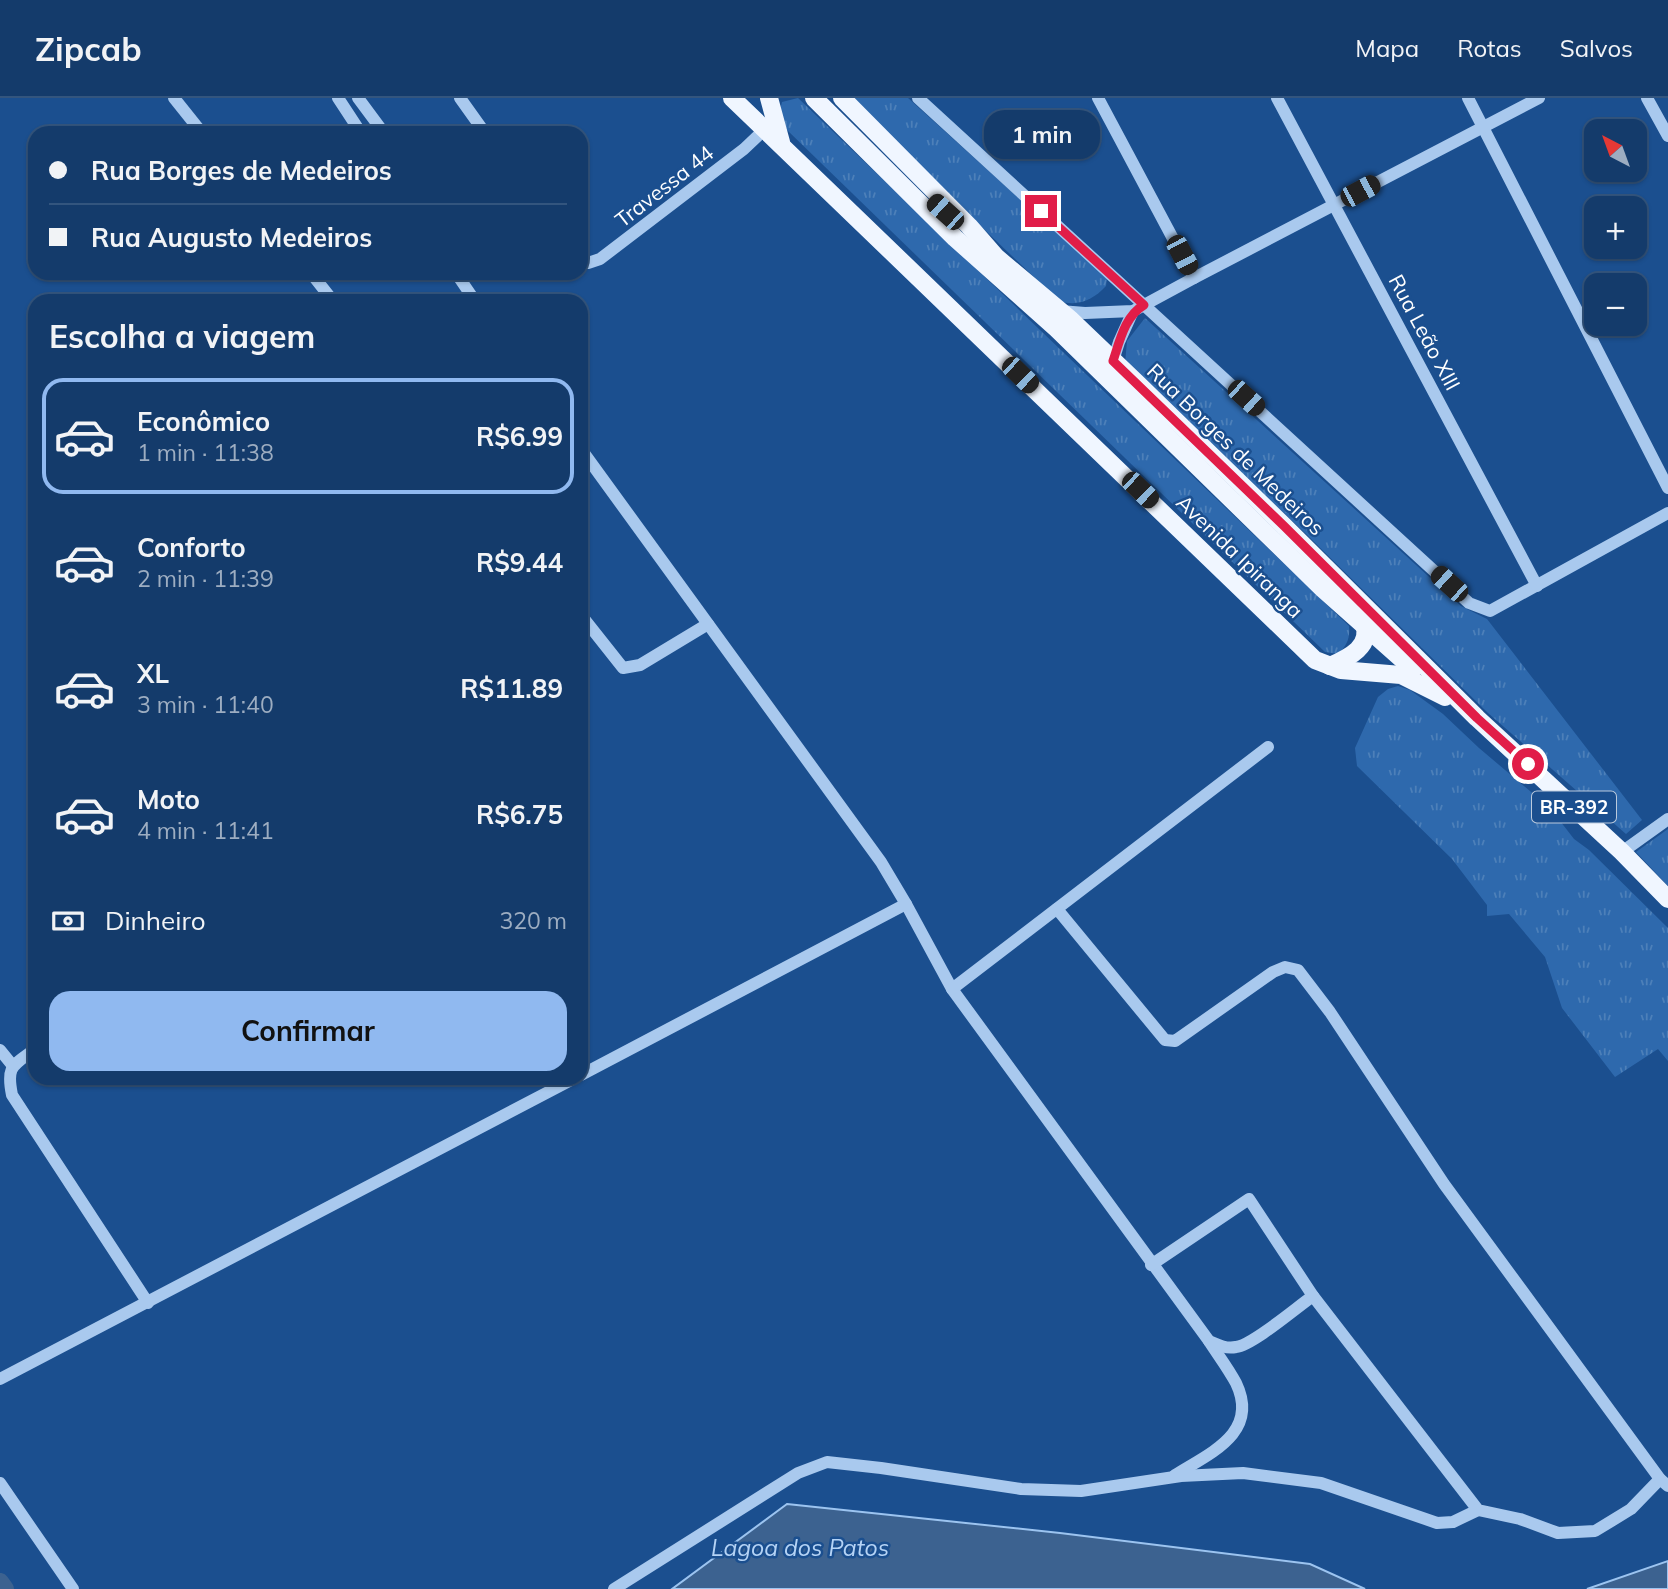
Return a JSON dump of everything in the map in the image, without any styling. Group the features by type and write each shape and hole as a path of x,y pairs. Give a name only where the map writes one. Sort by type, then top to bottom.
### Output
{"main road":[{"name":"Avenida Ipiranga","path":"732,98 1315,660 1353,671 1391,672 1445,697"},
{"path":"769,98 782,144"},
{"name":"Rua Borges de Medeiros","path":"814,98 955,238 1057,329 1367,629 1445,697 1477,718"},
{"path":"829,98 928,196 996,257"},
{"name":"Rua Borges de Medeiros","path":"842,98 996,257 1118,366 1477,718 1622,852 1668,899"},
{"path":"1118,366 1139,394 1205,462 1353,602 1367,629 1363,643 1357,652 1330,666"}],"street":[{"path":"174,98 196,126"},
{"path":"338,98 356,126"},
{"path":"460,98 480,126"},
{"path":"918,98 1139,308 1469,603 1490,611 1668,513"},
{"path":"1098,98 1194,278"},
{"name":"Rua Leão XIII","path":"1277,98 1537,586"},
{"path":"1468,98 1668,488"},
{"path":"1058,311 1085,313 1139,308 1539,98"},
{"path":"1647,98 1668,136"},
{"path":"360,99 379,126"},
{"name":"Travessa 44","path":"588,263 600,259 744,149 765,129"},
{"path":"1118,366 1119,342 1139,308"},
{"path":"588,459 881,862 952,989 1209,1341 1237,1385 1242,1409 1239,1428 1226,1443 1172,1477"},
{"path":"588,624 623,668 640,665 708,624"},
{"path":"952,989 1269,747"},
{"path":"1622,852 1668,819"},
{"path":"588,1071 906,904"},
{"path":"614,1589 798,1473 827,1462 1021,1489 1081,1491 1172,1477 1243,1473 1321,1483 1437,1523 1453,1522 1478,1510 1520,1519 1558,1533 1595,1531 1631,1509 1664,1483 1444,1184 1330,1012 1298,970 1285,967 1273,972 1175,1041 1165,1040 1058,909"},
{"path":"0,1050 13,1066"},
{"path":"28,1054 13,1066 8,1076 12,1095 148,1303"},
{"path":"0,1379 562,1085"},
{"path":"1151,1265 1249,1199 1313,1296 1478,1510"},
{"path":"1209,1341 1224,1347 1238,1348 1280,1322 1313,1296"},
{"path":"0,1483 73,1589"}],"green space":[{"path":"798,98 1349,626 1347,642 1338,654 1325,652 786,129 780,110 782,102"},
{"path":"847,98 908,98 1107,278 1106,286 1085,301 1059,301"},
{"path":"1145,318 1461,606 1487,619 1642,820 1626,834 1488,713 1305,533 1125,364 1127,341"},
{"path":"1398,686 1410,690 1443,714 1550,808 1574,839 1589,850 1668,928 1668,1061 1658,1049 1615,1077 1562,1008 1545,957 1509,914 1487,916 1487,905 1452,859 1357,766 1355,748 1378,697 1388,689"},
{"path":"1668,829 1668,886 1636,852"}],"water":[{"name":"Lagoa dos Patos","path":"787,1504 1060,1533 1310,1564 1365,1589 672,1589"},
{"path":"1668,1561 1668,1589 1587,1589"}],"waterway":[{"path":"0,1582 5,1589"}],"route":[{"path":"1041,211 1144,305 1133,312 1113,361 1477,718 1528,764"}]}
